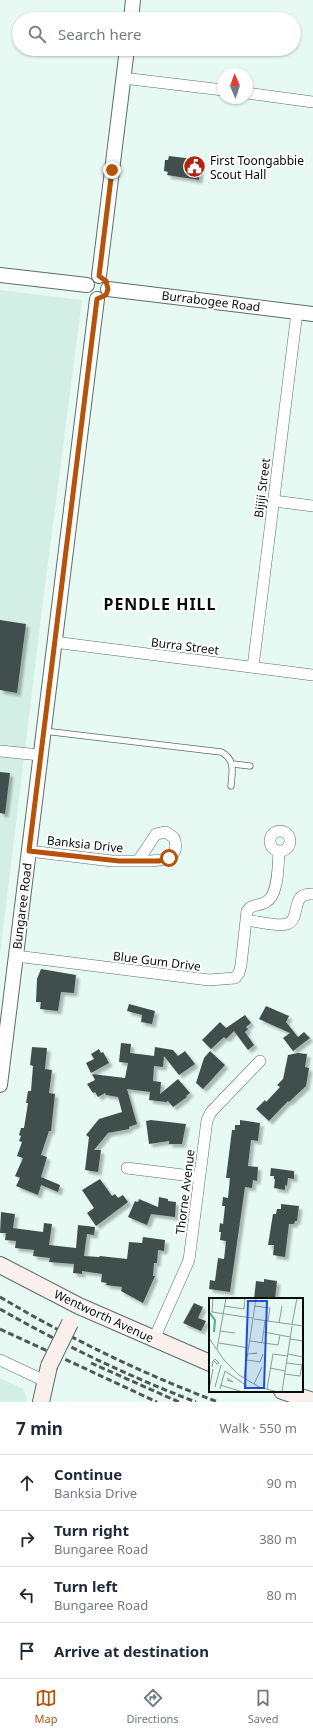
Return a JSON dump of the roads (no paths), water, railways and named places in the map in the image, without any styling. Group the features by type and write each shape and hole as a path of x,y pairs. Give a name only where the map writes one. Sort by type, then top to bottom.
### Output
{"main road":[{"name":"Wentworth Avenue","path":"0,1265 79,1306 209,1363"},
{"path":"41,1402 47,1373 79,1306"},
{"path":"285,1392 313,1401"}],"street":[{"path":"132,12 133,0"},
{"path":"99,276 126,56"},
{"path":"123,78 217,89"},
{"path":"253,95 313,102"},
{"path":"0,275 87,285"},
{"path":"99,276 106,281 108,289 106,295 97,299 89,295 87,285 91,278 99,276"},
{"name":"Burrabogee Road","path":"108,289 313,314"},
{"name":"Bungaree Road","path":"0,1085 97,299"},
{"name":"Bijiji Street","path":"253,667 297,312"},
{"path":"274,501 313,506"},
{"name":"Burra Street","path":"54,642 313,675"},
{"path":"0,751 40,755"},
{"name":"Banksia Drive","path":"29,851 112,861 138,861"},
{"name":"Blue Gum Drive","path":"16,956 209,980 232,980 239,973 248,909 268,901 276,889 279,851"},
{"path":"246,920 281,925 289,924 294,918 296,904 300,898 305,894 313,894"},
{"name":"Thorne Avenue","path":"154,1339 189,1260 206,1126 209,1116 260,1061"},
{"path":"127,1168 199,1177"},
{"path":"0,1360 47,1373"}],"lane":[{"path":"43,731 221,752 227,756 232,764 230,786"},
{"path":"232,764 250,766"}],"railway":[{"path":"0,1297 80,1341 162,1380 218,1402"},
{"path":"0,1309 96,1359 146,1382 196,1402"},
{"path":"0,1329 157,1402"},
{"path":"91,1363 179,1402"}],"place":[{"name":"First Toongabbie Scout Hall","path":"195,167"}],"district":[{"name":"PENDLE HILL","path":"160,604"}]}
